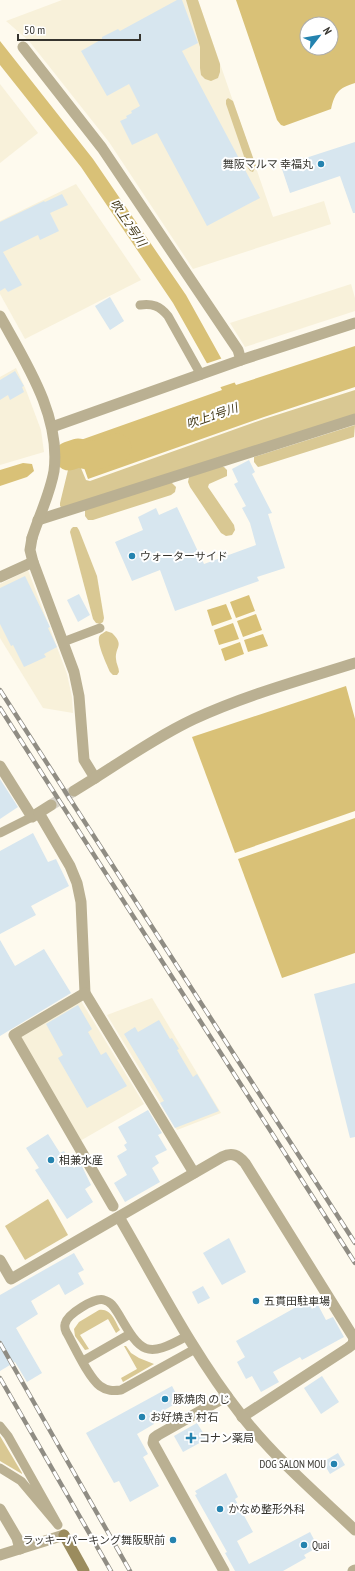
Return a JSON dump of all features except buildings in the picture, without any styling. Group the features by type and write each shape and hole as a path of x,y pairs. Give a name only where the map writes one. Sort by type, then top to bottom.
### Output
{"main road":[{"path":"64,1535 84,1571"}],"street":[{"path":"23,47 102,148 238,350 236,362"},
{"path":"0,316 30,373 52,427 55,444 53,472 50,486 32,538 30,550 32,562 63,642 77,684 84,760 95,778"},
{"path":"52,427 236,362 355,323"},
{"path":"38,520 355,419"},
{"path":"0,577 32,562"},
{"path":"74,791 156,740 193,720 233,703 355,663"},
{"path":"0,766 70,866 77,883 81,902 85,993 194,1173"},
{"path":"35,815 51,805"},
{"path":"85,993 14,1035 113,1206"},
{"path":"0,1260 11,1279 227,1154 232,1154 241,1158 354,1338 353,1344 348,1348 242,1417"},
{"path":"119,1217 187,1336 242,1417 275,1454 355,1530"},
{"path":"224,1571 152,1443 154,1438 158,1435 227,1396"},
{"path":"0,1509 17,1538 20,1549"},
{"path":"0,1555 64,1535"}],"lane":[{"path":"140,305 152,305 164,311 203,374"},
{"path":"63,642 100,628"},
{"path":"0,833 35,815"},
{"path":"187,1336 164,1349 147,1349 139,1345 130,1334 110,1302 99,1299 94,1300 73,1313 68,1317 65,1323 65,1330 68,1336 94,1380 106,1390 121,1390 195,1348"},
{"path":"83,1362 130,1334"},
{"path":"0,1426 8,1436 64,1535"},
{"path":"0,1468 21,1482 58,1525"}],"shaded area":[{"path":"62,0 198,0 273,217 324,201 331,224 193,269 109,142 29,41 6,21"},
{"path":"186,0 198,0 220,64 218,78 211,81 205,79 201,75 200,47"},
{"path":"0,84 38,133 0,163"},
{"path":"228,98 233,101 256,166 253,172 248,168 226,104 226,100"},
{"path":"76,184 141,280 25,339 0,294 0,221"},
{"path":"351,284 355,298 355,311 245,347 230,323"},
{"path":"16,368 41,430 44,452 0,465 0,377"},
{"path":"355,390 355,415 62,508 60,506 68,470 75,461 78,461 86,480 90,481 264,419"},
{"path":"355,425 354,437 258,467 254,462 254,457"},
{"path":"220,466 227,470 227,476 209,484 208,487 234,525 235,530 232,535 226,536 221,533 188,482 189,477"},
{"path":"168,482 172,483 176,487 175,492 171,495 93,520 88,520 85,516 85,510"},
{"path":"73,527 77,527 79,530 97,576 104,618 103,622 100,624 96,623 93,619 70,532"},
{"path":"28,570 67,674 72,697 73,713 43,708 0,638 0,584"},
{"path":"106,631 112,633 116,637 119,644 116,655 116,661 119,669 117,675 113,675 110,672 99,644 99,637"},
{"path":"152,998 221,1113 177,1130 107,1015"},
{"path":"81,1001 144,1104 80,1141 20,1037"},
{"path":"48,1199 68,1235 25,1260 5,1226"},
{"path":"99,1310 110,1313 120,1330 116,1333 108,1319 80,1335 89,1349 85,1350 75,1336 74,1329 79,1322"},
{"path":"124,1346 126,1346 131,1353 139,1358 154,1364 123,1382 121,1378 137,1369"},
{"path":"0,1436 22,1473 22,1474 0,1461"}],"water":[{"path":"236,0 355,0 355,83 341,89 338,92 331,109 284,126 277,120"},
{"name":"吹上2号川","path":"0,41 93,159 186,295 236,385 355,346 355,387 264,417 88,479 75,442 222,390 173,303 81,167 0,65"},
{"path":"23,463 32,464 34,471 27,477 0,486 0,470"},
{"path":"249,595 255,611 236,618 230,602"},
{"path":"226,604 232,619 212,626 207,610"},
{"path":"256,614 262,630 243,637 237,621"},
{"path":"233,623 239,639 219,645 214,630"},
{"path":"263,634 268,646 248,652 244,640"},
{"path":"240,642 244,654 225,661 221,649"},
{"path":"346,686 355,719 355,811 235,853 192,737"},
{"path":"355,818 355,953 282,978 238,859"}],"pier":[{"path":"223,358 236,382 218,388 205,364"}],"waterway":[{"name":"吹上1号川","path":"69,456 78,453 93,456 117,448"}],"tunnel":[{"path":"51,805 74,791"}],"railway":[{"path":"0,690 355,1243"},
{"path":"0,708 355,1263"},
{"path":"0,1343 130,1571"},
{"path":"0,1378 111,1571"}],"place":[{"name":"舞阪マルマ 幸福丸","path":"321,164"},
{"name":"ウォーターサイド","path":"132,556"},
{"name":"相兼水産","path":"51,1160"},
{"name":"五貫田駐車場","path":"256,1301"},
{"name":"豚焼肉 のじ","path":"165,1399"},
{"name":"お好焼き 村石","path":"142,1417"},
{"name":"コナン薬局","path":"191,1438"},
{"name":"DOG SALON MOU","path":"334,1464"},
{"name":"かなめ整形外科","path":"220,1509"},
{"name":"ラッキーパーキング舞阪駅前","path":"173,1540"},
{"name":"Quai","path":"304,1545"}]}
